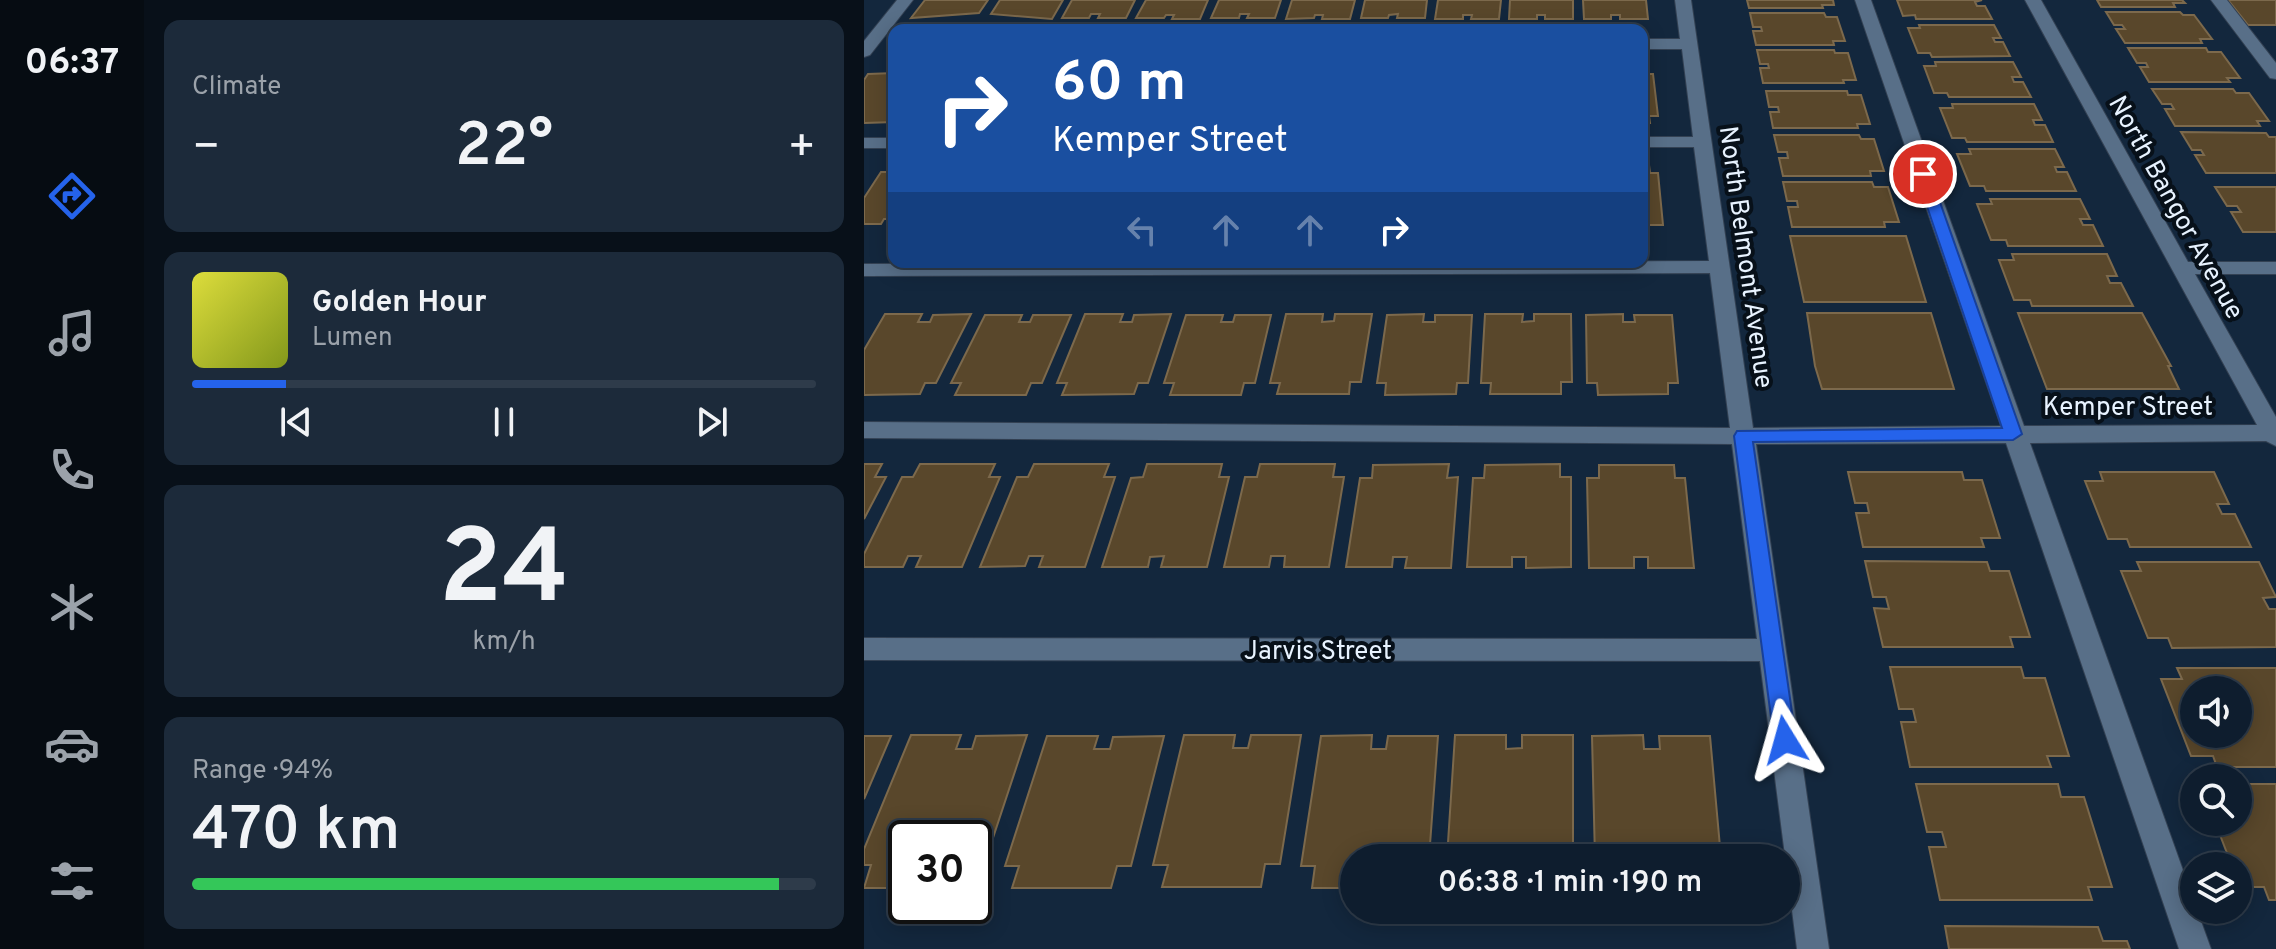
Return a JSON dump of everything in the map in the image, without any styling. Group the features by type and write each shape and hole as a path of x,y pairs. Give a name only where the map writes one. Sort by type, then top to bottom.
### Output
{"street":[{"path":"864,52 905,0"},
{"name":"North Belmont Avenue","path":"1683,0 1813,949"},
{"path":"1863,0 2195,949"},
{"name":"North Bangor Avenue","path":"2033,0 2274,436"},
{"path":"2219,0 2276,74"},
{"path":"1648,44 1690,44"},
{"path":"1648,142 1703,142"},
{"path":"864,143 888,143"},
{"path":"1648,267 1720,267"},
{"path":"864,270 1435,268"},
{"path":"2179,268 2276,268"},
{"name":"Kemper Street","path":"864,430 2274,436"},
{"name":"Jarvis Street","path":"864,649 1772,650"}],"building":[{"path":"925,0 988,0 979,13 911,18"},
{"path":"1000,0 1063,0 1052,19 991,14"},
{"path":"1072,0 1135,0 1126,18 1098,18 1100,14 1091,14 1089,18 1062,18"},
{"path":"1146,0 1208,0 1200,19 1172,19 1174,15 1136,18"},
{"path":"1219,0 1281,0 1275,18 1247,18 1249,14 1240,14 1239,18 1211,18"},
{"path":"1292,0 1355,0 1350,19 1322,19 1323,15 1315,15 1314,18 1286,19"},
{"path":"1365,0 1427,0 1425,18 1397,18 1398,14 1389,15 1388,18 1361,18"},
{"path":"1438,0 1501,0 1499,19 1471,19 1472,15 1463,15 1463,19 1435,19"},
{"path":"1510,0 1573,0 1573,19 1545,19 1545,15 1537,15 1537,19 1509,19"},
{"path":"1583,0 1646,0 1648,19 1620,19 1620,15 1611,15 1611,19 1584,19"},
{"path":"1747,0 1833,0 1834,5 1822,5 1823,8 1749,8"},
{"path":"1897,0 1982,0 1975,2 1977,6 1985,6 1992,19 1916,19 1915,15 1903,16"},
{"path":"2097,0 2182,0 2185,3 2173,3 2175,7 2101,7"},
{"path":"2228,0 2276,0 2276,25 2248,25"},
{"path":"2106,12 2180,12 2194,15 2212,39 2200,39 2202,43 2125,43 2116,29 2125,29 2122,25 2114,25"},
{"path":"1750,13 1824,13 1826,17 1837,17 1845,41 1833,41 1834,45 1756,45 1753,31 1762,31 1761,27 1753,27"},
{"path":"1919,25 1994,25 2001,38 1993,38 1995,42 2003,42 2010,56 1932,57 1930,53 1918,53 1908,28 1920,28"},
{"path":"2128,48 2206,48 2208,52 2221,52 2240,78 2227,78 2230,82 2149,82 2140,67 2148,67 2146,63 2137,63"},
{"path":"1757,50 1834,50 1835,53 1848,53 1856,80 1843,80 1844,83 1763,83 1760,68 1769,68 1768,64 1760,64"},
{"path":"1935,62 2013,62 2021,77 2012,77 2014,82 2023,82 2031,97 1949,97 1947,93 1934,93 1924,66 1936,66"},
{"path":"888,73 888,122 864,123 864,80 868,74"},
{"path":"1648,74 1653,74 1658,116 1649,116 1648,123"},
{"path":"2152,89 2233,89 2236,93 2249,93 2269,121 2257,121 2260,126 2175,126 2165,109 2174,109 2171,104 2162,104"},
{"path":"1766,91 1847,91 1848,95 1861,95 1870,124 1857,124 1858,128 1773,128 1770,112 1779,112 1778,107 1769,107"},
{"path":"1952,104 2034,104 2042,120 2033,120 2035,125 2045,125 2053,142 1967,142 1965,138 1952,138 1940,108 1953,108"},
{"path":"2181,132 2266,133 2269,137 2276,137 2276,173 2206,173 2195,155 2204,155 2201,150 2192,150"},
{"path":"1774,135 1859,135 1861,139 1874,139 1884,171 1870,171 1871,176 1783,176 1779,158 1788,158 1787,152 1778,152"},
{"path":"1969,149 2055,149 2064,167 2055,167 2057,172 2067,172 2076,191 1986,191 1984,186 1970,186 1957,154 1971,154"},
{"path":"1648,165 1650,173 1658,173 1663,225 1648,225"},
{"path":"881,172 888,172 888,219 881,224 864,224 864,198"},
{"path":"1783,182 1872,182 1874,187 1888,187 1899,222 1884,222 1885,227 1792,227 1788,207 1798,207 1797,201 1787,201"},
{"path":"2215,187 2276,187 2276,232 2243,232 2231,212 2241,212 2237,206 2227,206"},
{"path":"1990,199 2080,199 2090,219 2080,219 2083,225 2093,225 2103,246 2008,246 2006,240 1991,240 1977,204 1992,204"},
{"path":"1790,236 1906,236 1926,302 1804,302"},
{"path":"2012,254 2107,254 2117,276 2107,276 2110,283 2121,283 2133,306 2032,306 2030,300 2014,300 1999,260 2014,260"},
{"path":"1807,313 1931,313 1954,389 1822,389 1815,366"},
{"path":"2018,313 2142,313 2171,366 2168,366 2179,389 2047,389"},
{"path":"885,314 922,314 918,322 930,322 933,315 971,314 936,383 925,383 920,394 864,395 864,350"},
{"path":"1085,314 1123,314 1120,322 1132,322 1134,315 1171,314 1148,383 1138,383 1134,394 1062,395 1067,383 1057,383"},
{"path":"1286,314 1323,314 1322,322 1334,321 1335,314 1372,314 1361,382 1350,382 1349,394 1277,394 1280,383 1270,383"},
{"path":"1424,314 1423,322 1435,322 1435,315 1472,315 1468,383 1457,383 1456,394 1385,395 1386,383 1377,383 1387,315"},
{"path":"1485,314 1523,314 1522,322 1534,321 1534,314 1571,314 1572,382 1561,382 1561,394 1490,394 1491,383 1481,383"},
{"path":"1623,314 1623,322 1635,322 1634,315 1672,315 1678,383 1668,383 1668,394 1598,395 1597,383 1587,383 1586,315"},
{"path":"985,315 1022,315 1019,322 1030,322 1033,315 1071,315 1042,383 1031,383 1026,395 955,395 961,383 951,383"},
{"path":"1186,315 1223,315 1221,322 1233,322 1235,315 1271,315 1255,383 1244,383 1241,395 1170,395 1174,383 1164,383"},
{"path":"864,464 882,464 875,477 886,477 864,519"},
{"path":"920,464 995,464 989,477 1000,477 962,567 916,567 921,556 908,556 903,567 864,567 864,554 902,477 913,477"},
{"path":"1034,464 1109,464 1104,477 1115,477 1085,567 1039,567 1043,556 1029,556 1025,566 980,567 1017,477 1028,477"},
{"path":"1147,464 1222,464 1219,477 1229,477 1207,567 1161,567 1164,556 1150,557 1148,567 1102,567 1131,478 1143,477"},
{"path":"1260,464 1335,464 1333,477 1344,477 1329,567 1284,567 1285,556 1271,556 1269,567 1224,567 1245,477 1257,477"},
{"path":"1449,464 1447,478 1458,477 1451,568 1405,568 1407,557 1393,557 1392,567 1346,567 1360,478 1372,478 1373,465"},
{"path":"1560,464 1560,477 1571,477 1571,567 1526,568 1526,557 1512,557 1512,567 1467,567 1473,478 1484,478 1485,465"},
{"path":"1599,465 1674,465 1675,478 1685,478 1694,568 1648,568 1648,557 1634,557 1634,568 1589,568 1587,478 1599,478"},
{"path":"1848,472 1962,472 1964,480 1982,480 2000,538 1981,538 1984,547 1863,547 1856,513 1869,513 1867,503 1855,503"},
{"path":"2100,472 2214,472 2229,504 2217,504 2222,514 2235,514 2251,547 2130,547 2127,539 2108,539 2085,481 2103,481"},
{"path":"1865,561 1987,562 1990,571 2009,571 2030,637 2010,637 2013,647 1883,647 1874,608 1889,609 1886,597 1873,597"},
{"path":"2137,562 2259,562 2276,597 2263,598 2269,609 2276,609 2276,647 2172,648 2168,638 2148,638 2121,571 2141,571"},
{"path":"1890,667 2021,667 2024,678 2045,678 2069,756 2047,756 2051,767 1910,767 1901,722 1916,722 1913,709 1899,709"},
{"path":"2177,668 2276,668 2276,767 2216,764 2213,756 2191,756 2188,748 2252,748 2252,676 2181,676"},
{"path":"2161,679 2180,679 2180,728"},
{"path":"911,735 961,735 956,749 972,749 976,736 1027,735 992,841 992,820 888,820 888,888 864,888 871,865 864,865 864,849"},
{"path":"1184,735 1235,735 1233,748 1248,748 1251,735 1301,735 1280,864 1265,864 1261,887 1162,887 1168,865 1153,865"},
{"path":"1372,735 1371,749 1386,749 1388,736 1438,736 1430,844 1340,844 1340,888 1312,888 1315,866 1301,866 1321,736"},
{"path":"1455,735 1506,735 1506,749 1522,748 1522,735 1573,735 1573,844 1448,844"},
{"path":"1643,735 1644,749 1660,749 1659,736 1710,736 1720,844 1595,844 1592,736"},
{"path":"864,736 891,736 864,799"},
{"path":"1047,736 1098,736 1094,749 1110,749 1113,737 1164,736 1131,866 1117,866 1111,888 1012,888 1019,866 1005,866"},
{"path":"1916,784 2058,784 2061,797 2084,797 2112,887 2088,887 2092,900 1940,900 1929,847 1946,847 1942,832 1927,832"},
{"path":"2252,784 2276,784 2276,900 2269,900 2264,887 2252,887 2252,852 2227,852 2220,836 2252,836"},
{"path":"1945,926 2098,927 2103,941 2127,941 2130,949 1949,949"}],"route":[{"path":"1785,740 1743,436 2013,434 1923,174"}]}
